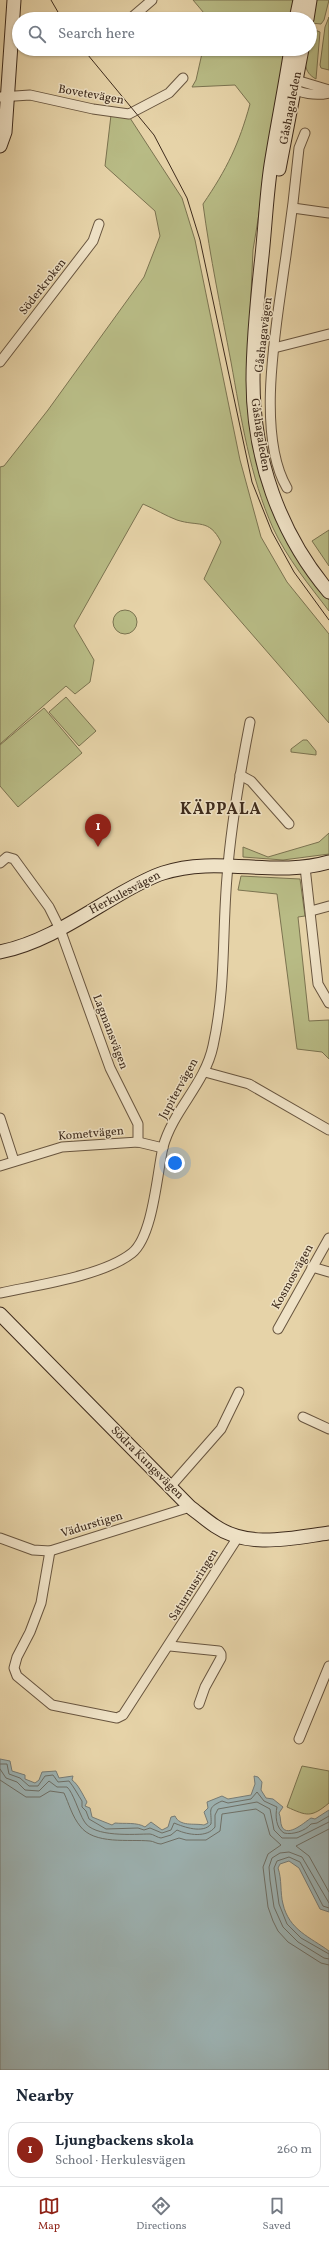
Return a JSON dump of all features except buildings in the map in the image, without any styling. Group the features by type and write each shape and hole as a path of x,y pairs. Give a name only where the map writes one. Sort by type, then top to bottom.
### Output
{"street":[{"path":"13,12 14,0"},
{"path":"138,12 152,0"},
{"path":"297,12 300,0"},
{"path":"308,12 310,0"},
{"path":"0,146 4,132 4,97 12,19"},
{"name":"Gåshagaleden","path":"291,56 292,84"},
{"name":"Gåshagaleden","path":"300,56 270,167 253,381 262,458 270,489 286,528 301,555 329,592"},
{"name":"Bovetevägen","path":"4,97 30,95 93,109 129,114 169,93 183,78"},
{"path":"292,84 329,90"},
{"path":"292,84 321,95 329,93"},
{"name":"Gåshagavägen","path":"287,488 278,467 273,433 271,389 274,348 293,208 299,148 305,133"},
{"path":"293,208 329,213"},
{"name":"Söderkroken","path":"0,362 93,241 99,224"},
{"path":"274,348 329,334"},
{"name":"Jupitervägen","path":"0,1293 95,1270 115,1262 133,1252 144,1234 149,1218 163,1148 175,1119 204,1072 213,1048 220,1012 224,970 228,866 240,775 250,722"},
{"path":"240,775 251,781 289,824"},
{"name":"Lagmansvägen","path":"0,863 9,857 16,861 49,907 60,929 110,1068 138,1124 138,1142"},
{"name":"Herkulesvägen","path":"0,952 33,942 60,929 138,884 164,872 193,866 305,867 329,862"},
{"path":"305,867 318,984 329,1003"},
{"path":"311,911 329,906"},
{"path":"204,1072 248,1084 329,1130"},
{"path":"0,1118 14,1161"},
{"name":"Kometvägen","path":"0,1166 62,1147 138,1142 163,1148"},
{"name":"Kosmosvägen","path":"278,1329 329,1238"},
{"path":"312,1268 329,1272"},
{"name":"Södra Kungsvägen","path":"0,1314 190,1507 215,1526 238,1537 271,1540 329,1533"},
{"path":"170,1487 222,1429 239,1392"},
{"path":"303,1417 329,1429"},
{"name":"Vädurstigen","path":"0,1538 33,1550 50,1551 190,1507"},
{"name":"Saturnusringen","path":"50,1551 41,1604 30,1632 17,1657 14,1668 17,1676 52,1705 117,1718 123,1715 170,1646 238,1537"},
{"path":"170,1646 218,1651 221,1654 221,1658 205,1687 199,1704"},
{"path":"298,1739 329,1666"}],"green space":[{"path":"193,0 295,0 293,12 203,12"},
{"path":"314,0 329,0 324,20 321,24 317,24 317,12 312,12"},
{"path":"329,17 329,70 321,68 320,65 325,27"},
{"path":"317,31 320,32 316,79 307,70 305,56 317,56"},
{"path":"201,56 285,56 253,250 248,359 248,409 263,486 277,521 309,576 329,600 329,611 292,561 279,539 273,528 258,488 247,446 209,244 203,204 226,168 237,144 250,104 235,85 192,87 196,80"},
{"path":"111,115 130,118 182,198 195,240 240,460 261,537 287,582 329,634 329,723 204,579 221,542 217,534 207,526 177,520 143,504 74,626 94,660 90,682 75,694 66,686 0,744 0,467 4,466 48,410 144,277 160,236 155,211 105,166"},
{"path":"329,530 329,566 312,541"},
{"path":"125,610 134,613 137,622 134,631 125,634 116,631 113,622 116,613"},
{"path":"66,697 96,731 79,746 49,712"},
{"path":"44,708 82,753 18,807 0,786 0,745"},
{"path":"303,740 307,740 316,751 316,755 291,752 291,749"},
{"path":"329,833 329,854 283,860 243,857 243,847 268,857 319,842"},
{"path":"241,876 300,879 305,916 298,917 309,1021 329,1020 329,1059 322,1052 297,1049 277,894 238,890"},
{"path":"302,1766 329,1771 329,1803 318,1811 309,1814 304,1814 287,1807"}],"water":[{"path":"0,1759 10,1761 12,1771 25,1775 25,1779 35,1783 39,1780 42,1772 56,1771 59,1778 73,1776 72,1780 87,1802 85,1806 90,1808 92,1817 112,1825 115,1823 138,1824 145,1827 151,1822 162,1830 168,1827 171,1817 175,1816 180,1822 204,1825 208,1823 204,1812 208,1808 207,1802 222,1796 228,1799 251,1795 255,1784 254,1776 258,1777 262,1782 261,1790 266,1798 273,1799 283,1807 279,1813 281,1825 285,1830 292,1830 311,1818 315,1819 329,1810 329,1912 320,1909 299,1868 289,1861 280,1864 278,1868 283,1904 290,1920 301,1932 329,1951 329,2070 0,2070"}],"tram line":[{"path":"51,0 58,12"},
{"path":"89,56 154,135 187,198 200,240 252,482 272,532 294,572 329,620"}],"place":[{"name":"Ljungbackens skola","path":"98,847"}],"district":[{"name":"KÄPPALA","path":"221,810"}]}
